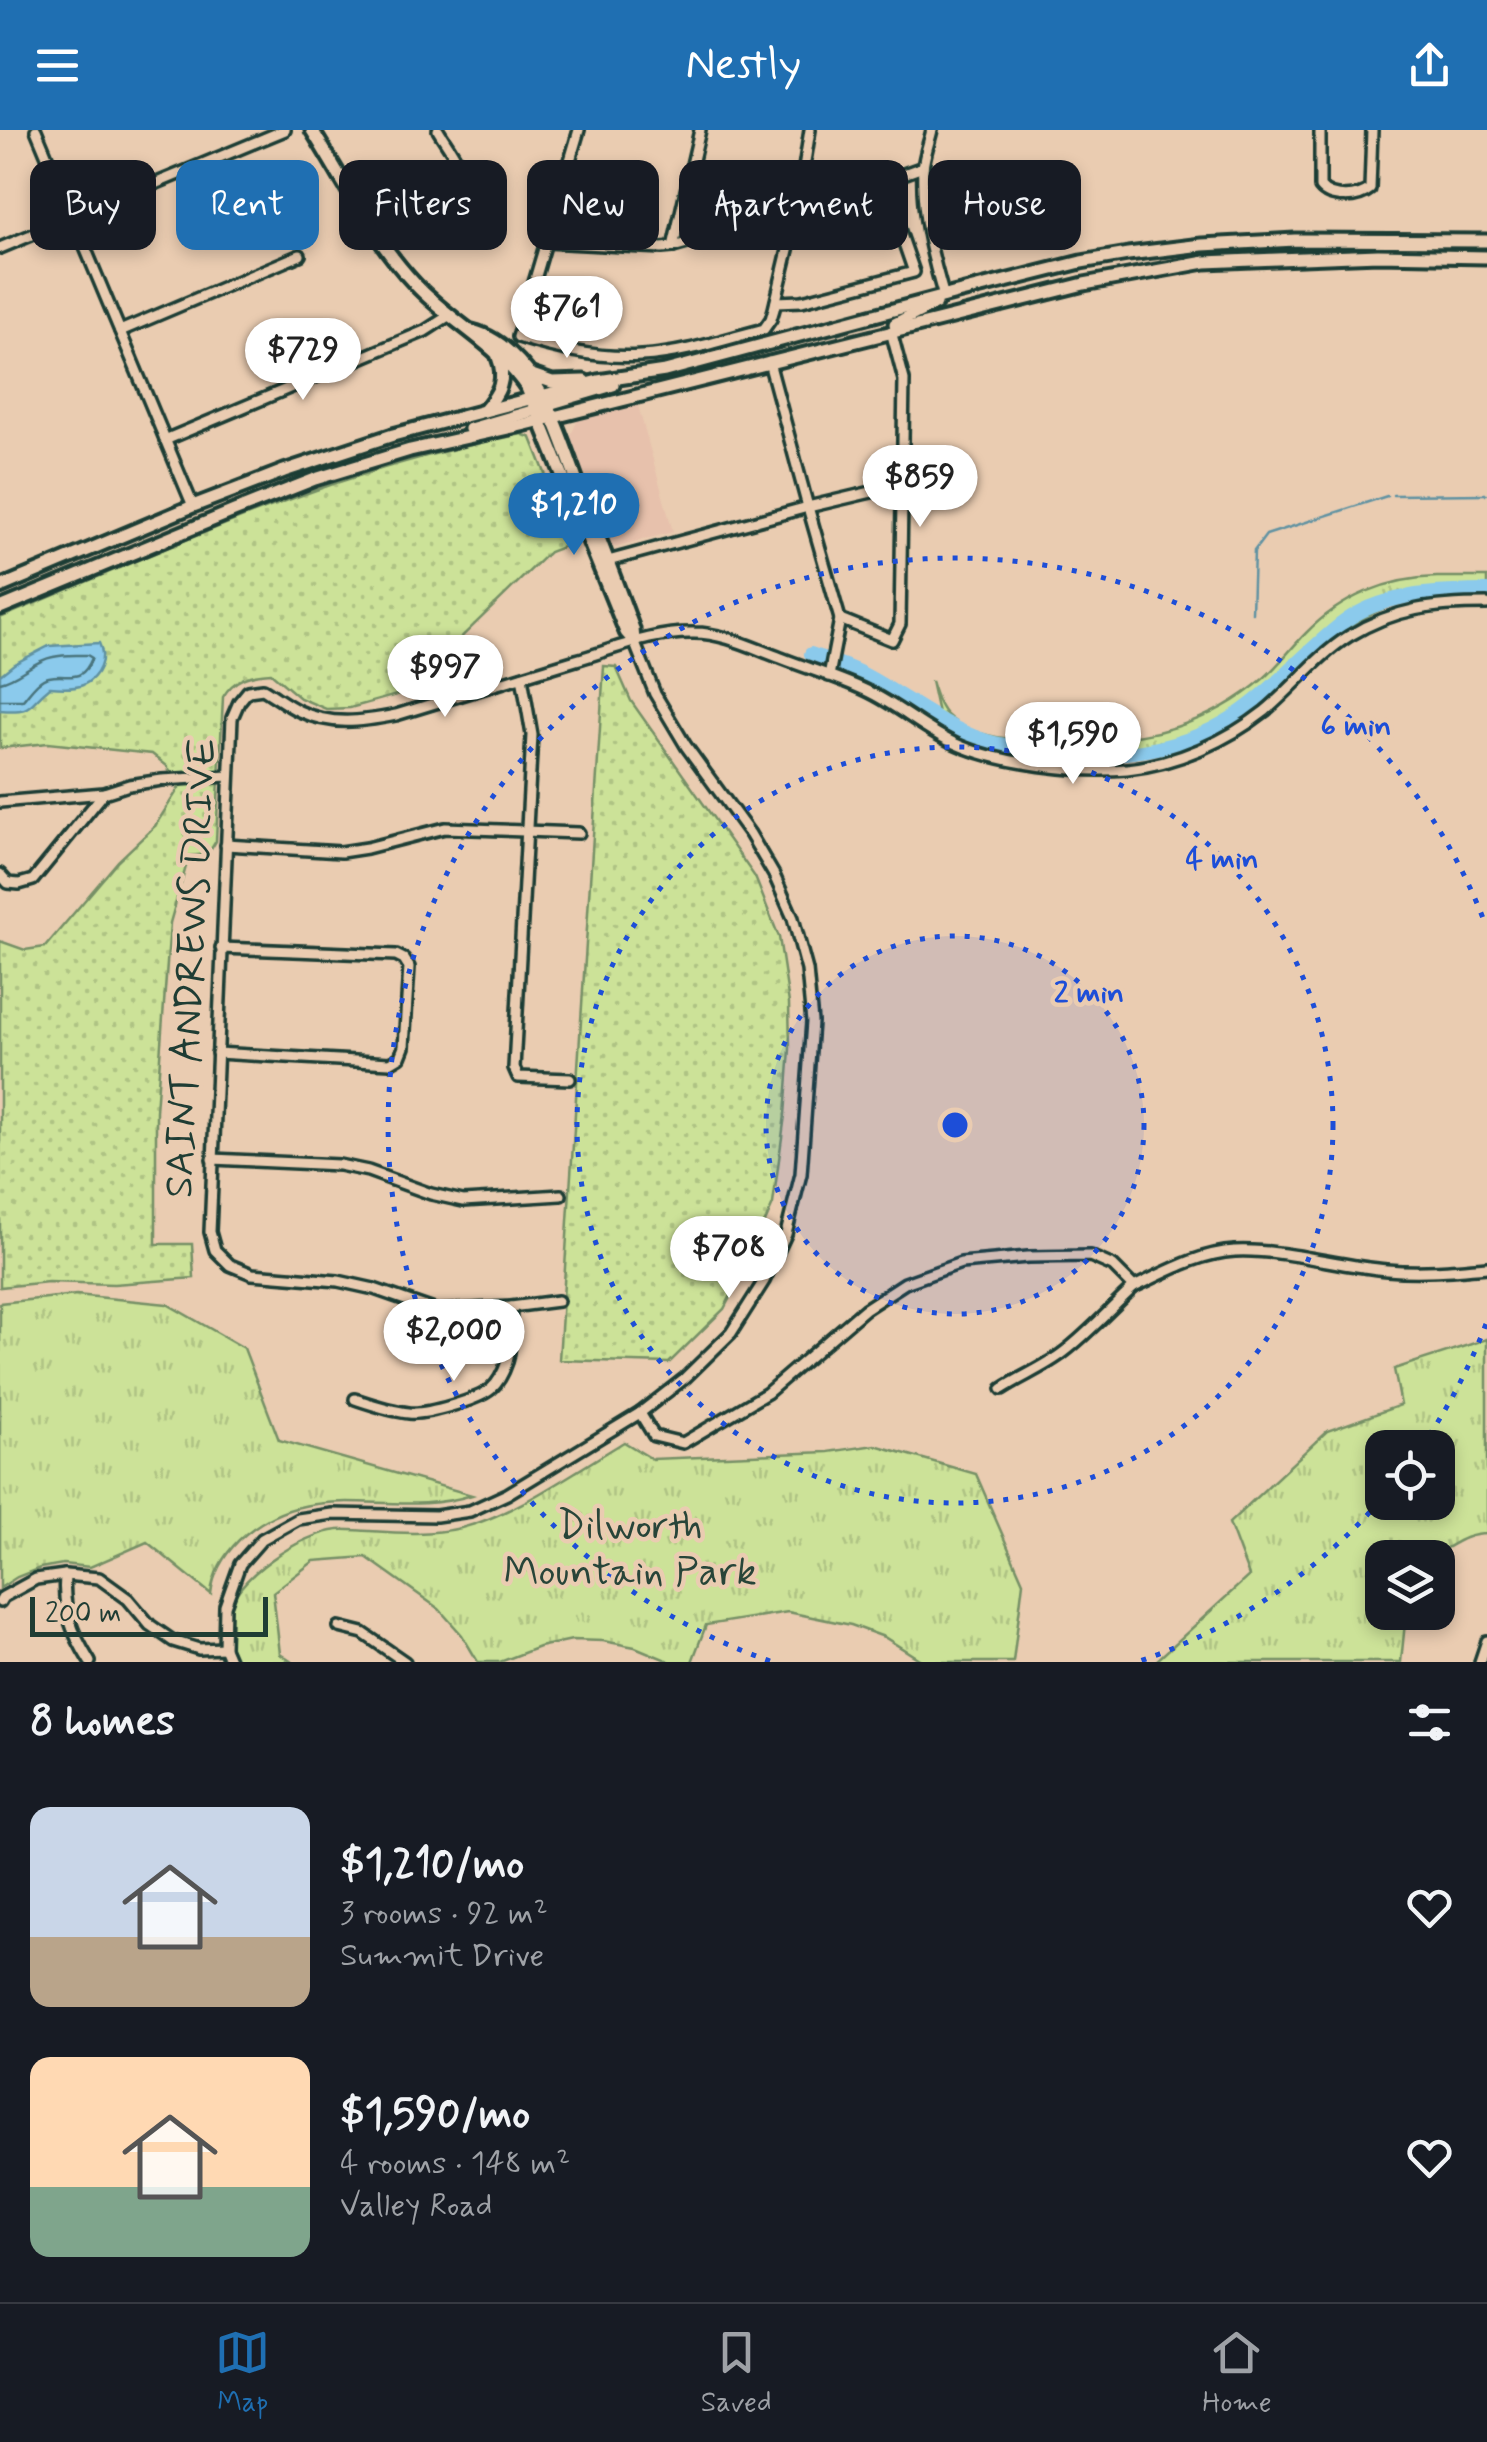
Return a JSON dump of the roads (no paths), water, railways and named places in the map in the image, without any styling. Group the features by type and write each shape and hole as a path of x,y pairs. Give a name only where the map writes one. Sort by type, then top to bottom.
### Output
{"main road":[{"path":"312,130 339,174"},
{"path":"410,450 522,425 552,403 665,371 1082,262 1202,245 1295,240 1487,240"},
{"path":"387,250 417,287 497,352 542,408"},
{"path":"0,587 284,471 484,411 583,408 1084,284 1206,262 1378,255 1487,257"},
{"path":"863,338 928,309 944,297"},
{"path":"472,331 489,336 528,374 608,562 634,641"},
{"path":"484,411 502,384 497,352"},
{"path":"528,374 552,382 598,381 665,371"},
{"path":"0,608 315,479 542,408 598,381"},
{"path":"559,448 570,418 583,408"},
{"path":"522,425 559,448 626,632 634,641"}],"street":[{"path":"36,130 49,160"},
{"path":"156,183 284,130"},
{"path":"438,130 456,160"},
{"path":"571,160 580,130"},
{"path":"673,246 700,130"},
{"path":"805,160 810,130"},
{"path":"932,130 923,167 925,212 944,297"},
{"path":"1320,130 1320,187 1330,196 1361,195 1370,189 1372,130"},
{"path":"908,172 923,167"},
{"path":"0,248 30,236"},
{"path":"659,248 679,244"},
{"path":"86,250 193,506"},
{"path":"544,250 518,337 559,351 639,356 764,329 775,305 788,250"},
{"path":"775,305 914,272 906,250"},
{"path":"120,331 300,255"},
{"path":"165,440 426,330 450,316"},
{"path":"840,618 892,640 900,624 904,380 892,331"},
{"path":"769,362 840,618 829,676"},
{"path":"608,562 808,506 900,485"},
{"path":"570,1079 518,1077 514,1068 532,735 522,676 634,641 695,632 728,638 862,688 956,744 1000,759 1094,770 1126,769 1152,765 1211,745 1264,712 1325,653 1376,621 1411,608 1487,604"},
{"path":"230,1662 224,1648 224,1606 240,1564 262,1539 298,1519 332,1514 436,1516 470,1510 506,1494 640,1413 685,1378 731,1333 764,1281 786,1234 801,1174 812,1022 807,970 793,918 774,874 686,746 655,694 634,641"},
{"name":"SAINT ANDREWS DRIVE","path":"511,1307 437,1311 374,1289 252,1274 230,1265 216,1250 210,1232 232,718 239,702 248,692 264,689 297,710 330,722 360,722 396,715 522,676"},
{"path":"0,802 104,793 162,780 229,776"},
{"path":"0,874 8,884 34,880 104,793"},
{"path":"226,846 341,852 445,828 579,833"},
{"path":"217,1053 390,1062 400,1057 404,1047 409,968 396,955 221,948"},
{"path":"212,1159 339,1166 368,1171 463,1201 561,1195"},
{"path":"1002,1389 1068,1350 1134,1287 1192,1260 1233,1251 1388,1270 1427,1272 1487,1267"},
{"path":"640,1413 654,1436 683,1443 768,1393 864,1309 905,1283 961,1264 1090,1256 1113,1266 1134,1287"},
{"path":"355,1399 423,1414 490,1390 507,1361 511,1307 558,1301"},
{"path":"0,1602 36,1579 64,1575 98,1578 172,1641 198,1649 224,1648"},
{"path":"64,1575 68,1623 90,1662"},
{"path":"340,1628 364,1633 405,1662"},
{"path":"1480,1662 1487,1641"}],"water":[{"path":"99,643 102,661 89,682 75,687 50,687 29,707 0,710 0,675 14,664 49,646"}],"waterway":[{"path":"1393,495 1487,494"},
{"path":"1252,613 1254,551 1266,535 1387,496"},
{"path":"811,654 861,673 978,738 1054,752 1113,754 1171,745 1225,722 1256,700 1341,624 1374,605 1411,596 1487,591"}],"park label":[{"name":"Dilworth Mountain Park","path":"630,1550"}]}
